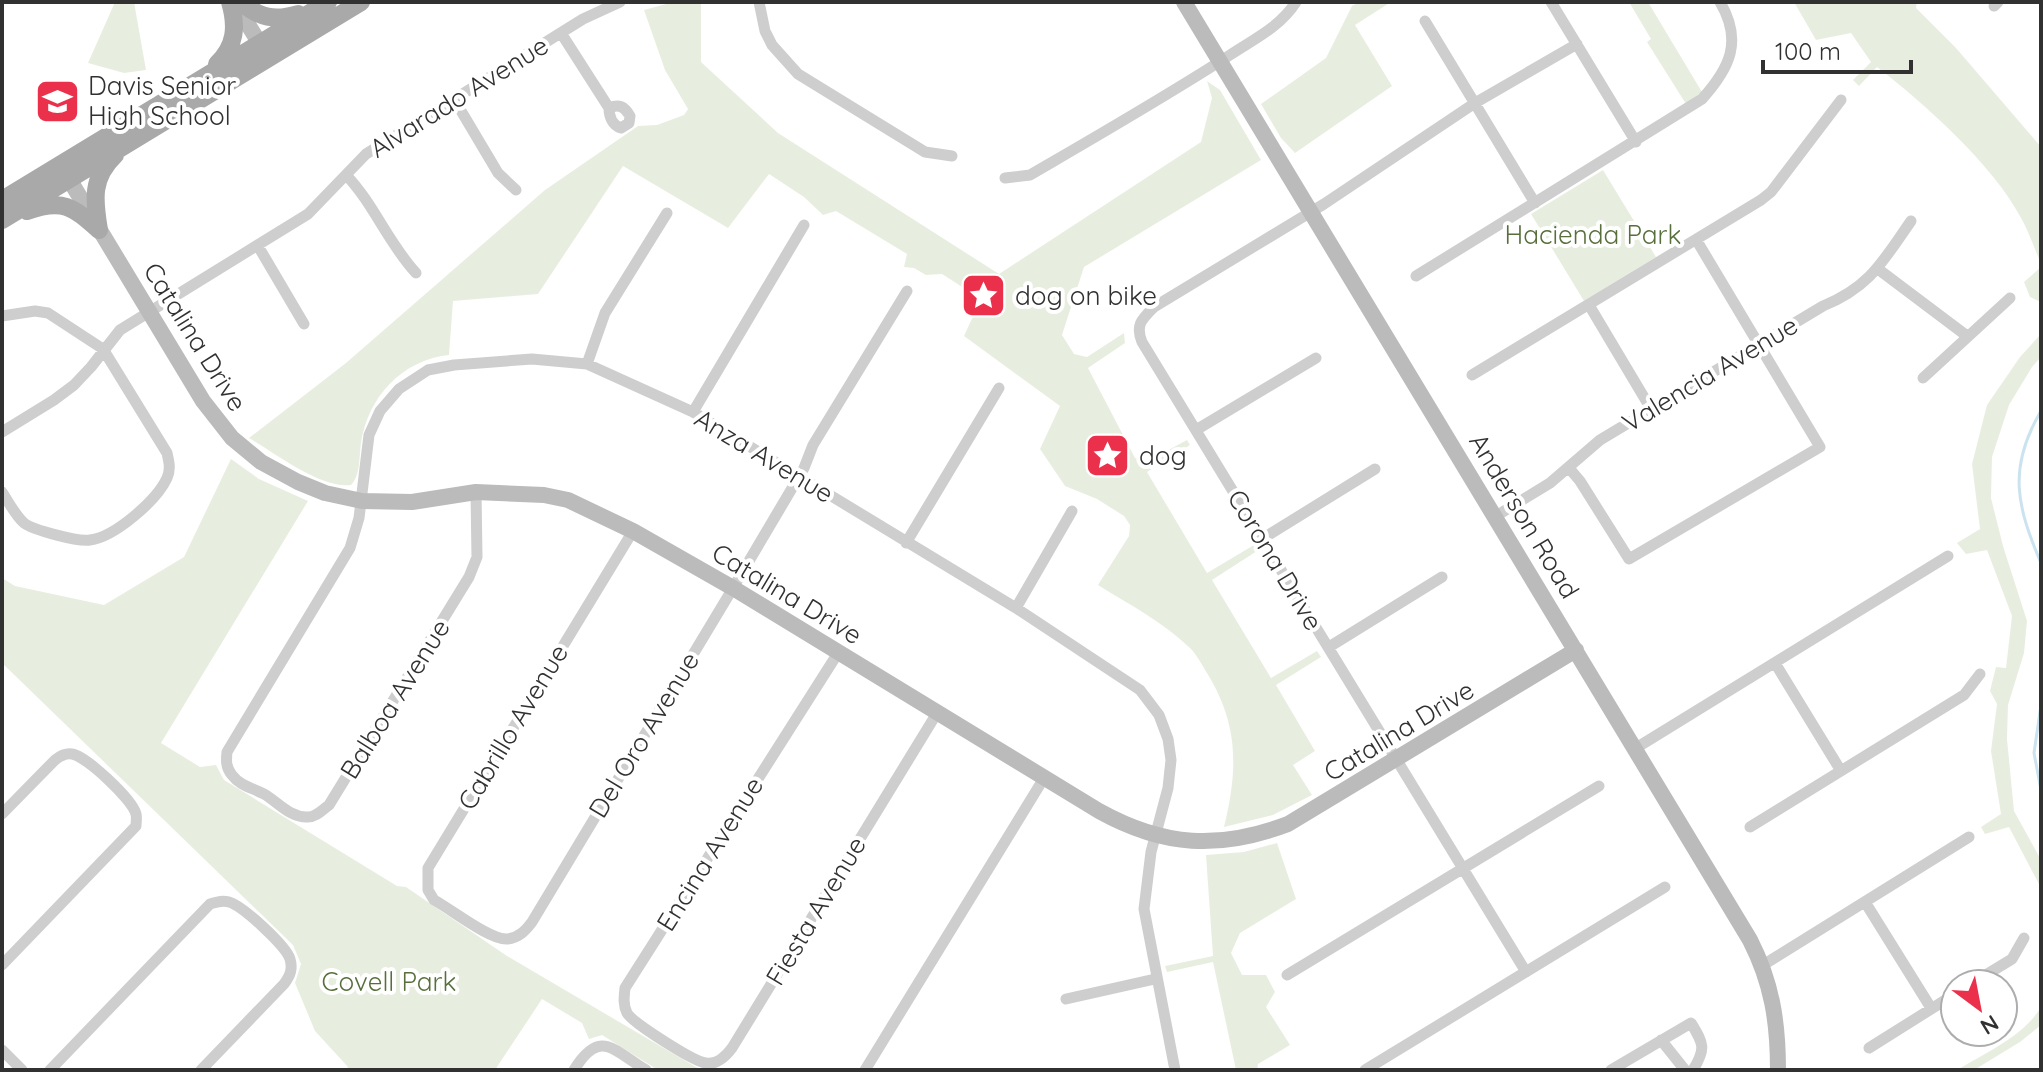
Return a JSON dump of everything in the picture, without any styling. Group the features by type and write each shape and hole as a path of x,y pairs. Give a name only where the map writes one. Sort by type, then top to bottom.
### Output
{"main road":[{"path":"2,220 65,172 207,75 223,59 234,37 232,2"},
{"path":"241,2 255,13 283,19 324,5"},
{"path":"207,75 264,51 361,2"},
{"path":"2,200 130,141 264,51 324,5"},
{"path":"99,230 94,201 95,185 110,160 130,141"},
{"path":"2,220 38,207 60,204 77,210 99,230"}],"street":[{"path":"232,2 264,51"},
{"name":"Alvarado Avenue","path":"2,432 74,385 120,330 308,214 366,154 561,33 620,2"},
{"path":"759,2 765,31 772,45 798,74 925,152 952,156"},
{"name":"Anderson Road","path":"1184,2 1636,748 1763,965 1777,1017 1778,1070"},
{"path":"1005,178 1030,175 1220,61 1281,21 1296,2"},
{"path":"1551,2 1636,142"},
{"path":"1416,276 1702,99 1721,77 1731,54 1727,15 1720,2"},
{"path":"1425,21 1535,203"},
{"path":"561,33 609,108"},
{"path":"1312,211 1475,103 1577,44"},
{"path":"454,99 498,173 516,190"},
{"path":"1472,375 1697,241 1771,192 1841,100"},
{"name":"Catalina Drive","path":"65,172 203,401 232,438 261,462 325,493 362,501 412,502 476,492 531,493 568,500 633,531 733,588 1044,778 1117,821 1154,836 1208,841 1239,839 1266,833 1303,817 1576,650"},
{"path":"346,175 358,188 402,258 416,273"},
{"name":"Corona Drive","path":"1312,211 1154,307 1140,321 1138,332 1526,972"},
{"path":"587,364 605,313 667,213"},
{"name":"Valencia Avenue","path":"1496,516 1550,483 1590,447 1823,306 1852,293 1878,269 1911,221"},
{"path":"693,412 804,225"},
{"path":"1569,468 1629,559 1820,447 1697,241"},
{"path":"258,246 304,324"},
{"path":"1878,269 1967,336"},
{"name":"Del Oro Avenue","path":"462,916 493,936 505,939 525,931 733,588 798,477 813,445 907,291"},
{"path":"1923,378 2010,298"},
{"path":"1589,305 1651,409"},
{"path":"2,316 35,311 48,313 103,349 167,453 170,464 168,476 157,493 118,527 94,540 81,541 27,525 2,492"},
{"path":"1196,430 1316,358"},
{"name":"Anza Avenue","path":"238,782 226,763 227,752 355,537 369,435 380,411 399,389 428,370 532,359 587,364 693,412 1016,608 1140,690 1159,715 1168,739 1171,760 1168,788 1154,836 1144,909 1155,979 1175,1070"},
{"path":"906,543 999,388"},
{"path":"1262,539 1375,469"},
{"name":"Balboa Avenue","path":"238,782 266,795 288,812 303,817 312,817 329,805 469,577 477,557 476,492"},
{"path":"1016,608 1072,511"},
{"name":"Cabrillo Avenue","path":"462,916 434,900 428,890 428,868 633,531"},
{"path":"1636,748 1948,556"},
{"path":"1329,647 1442,577"},
{"name":"Encina Avenue","path":"671,1045 627,1013 625,988 838,653"},
{"path":"1775,663 1841,771"},
{"path":"1750,827 1964,695 1980,674"},
{"name":"Fiesta Avenue","path":"671,1045 706,1063 718,1061 732,1048 937,713"},
{"path":"2,814 64,754 75,754 96,769 131,804 136,814 136,826 2,965"},
{"path":"865,1070 1044,778"},
{"path":"1287,975 1599,786"},
{"path":"1763,965 1969,837"},
{"path":"1365,1070 1665,887"},
{"path":"50,1070 210,904 232,902 284,949 290,958 291,971 284,984 201,1070"},
{"path":"1865,902 1931,1008"},
{"path":"1997,968 2012,959 2024,938"},
{"path":"1066,999 1155,979"},
{"path":"1869,1048 1939,1003"},
{"path":"1611,1070 1691,1023 1701,1038 1703,1050 1693,1070"},
{"path":"1661,1040 1685,1070"},
{"path":"574,1070 588,1049 598,1045 609,1048 646,1070"},
{"path":"2,1050 22,1070"}],"green space":[{"path":"115,2 134,2 146,70 124,73 88,63"},
{"path":"701,2 701,62 778,133 999,274 1201,142 1212,98 1207,81 1220,90 1261,160 1084,267 1062,335 1074,354 1087,357 1124,333 1125,343 1088,368 1135,458 1150,460 1187,440 1190,445 1147,472 1207,573 1254,545 1257,551 1212,580 1271,678 1317,651 1321,657 1276,685 1315,751 1293,765 1312,795 1273,815 1224,827 1233,767 1233,748 1225,711 1207,673 1190,648 1157,622 1098,585 1129,536 1130,525 1124,516 1097,499 1065,486 1040,449 1060,406 964,336 981,299 942,274 926,275 914,268 904,267 907,254 836,211 823,215 804,197 769,174 728,228 623,166 538,294 453,301 449,355 416,364 402,373 380,396 365,426 358,471 351,485 339,485 312,476 249,438 346,363 545,190 638,126 657,125 684,115 688,109 665,70 644,10 670,3"},
{"path":"1359,2 1391,2 1355,25 1392,86 1295,153 1281,138 1261,104 1326,58 1352,6"},
{"path":"1629,2 1648,2 1702,92 1686,104 1647,42 1651,39"},
{"path":"1794,2 1917,2 1916,8 1956,48 2041,147 2041,263 2024,223 2009,198 1976,157 1916,98 1877,67 1859,86 1853,80 1871,62 1851,33 1816,40"},
{"name":"Hacienda Park","path":"1603,170 1656,257 1584,301 1531,214"},
{"path":"2041,267 2041,302 2030,297 2024,282"},
{"path":"2041,334 2041,357 2009,405 1992,457 1991,498 2027,621 2024,653 2008,705 2007,739 2014,811 2041,860 2041,888 2009,827 1985,834 1981,827 2001,814 1991,751 1997,704 1990,691 1996,667 2006,668 2012,616 1987,550 1966,554 1957,543 1980,529 1972,464 1987,405 2020,357"},
{"name":"Covell Park","path":"231,459 259,479 308,501 161,743 200,767 216,765 224,780 397,886 406,887 507,956 701,1070 658,1070 602,1035 589,1039 582,1023 542,999 495,1070 346,1070 348,1067 315,1031 295,983 301,964 293,945 2,663 2,578 15,586 104,605 184,557"},
{"path":"1277,843 1296,899 1240,933 1231,953 1242,975 1266,975 1275,992 1266,1007 1290,1045 1258,1064 1257,1070 1236,1070 1213,962 1167,972 1165,966 1213,956 1206,855 1244,852"},
{"path":"2041,1007 2041,1025 2019,1043 2019,1031"},
{"path":"2010,1048 1974,1070 1957,1070 1991,1050"}],"waterway":[{"path":"2041,411 2023,451 2019,487 2026,524 2041,563"},
{"path":"2041,705 2034,753 2041,790"}],"place":[{"name":"Davis Senior High School","path":"57,101"},
{"name":"dog on bike","path":"984,296"},
{"name":"dog","path":"1108,456"}]}
